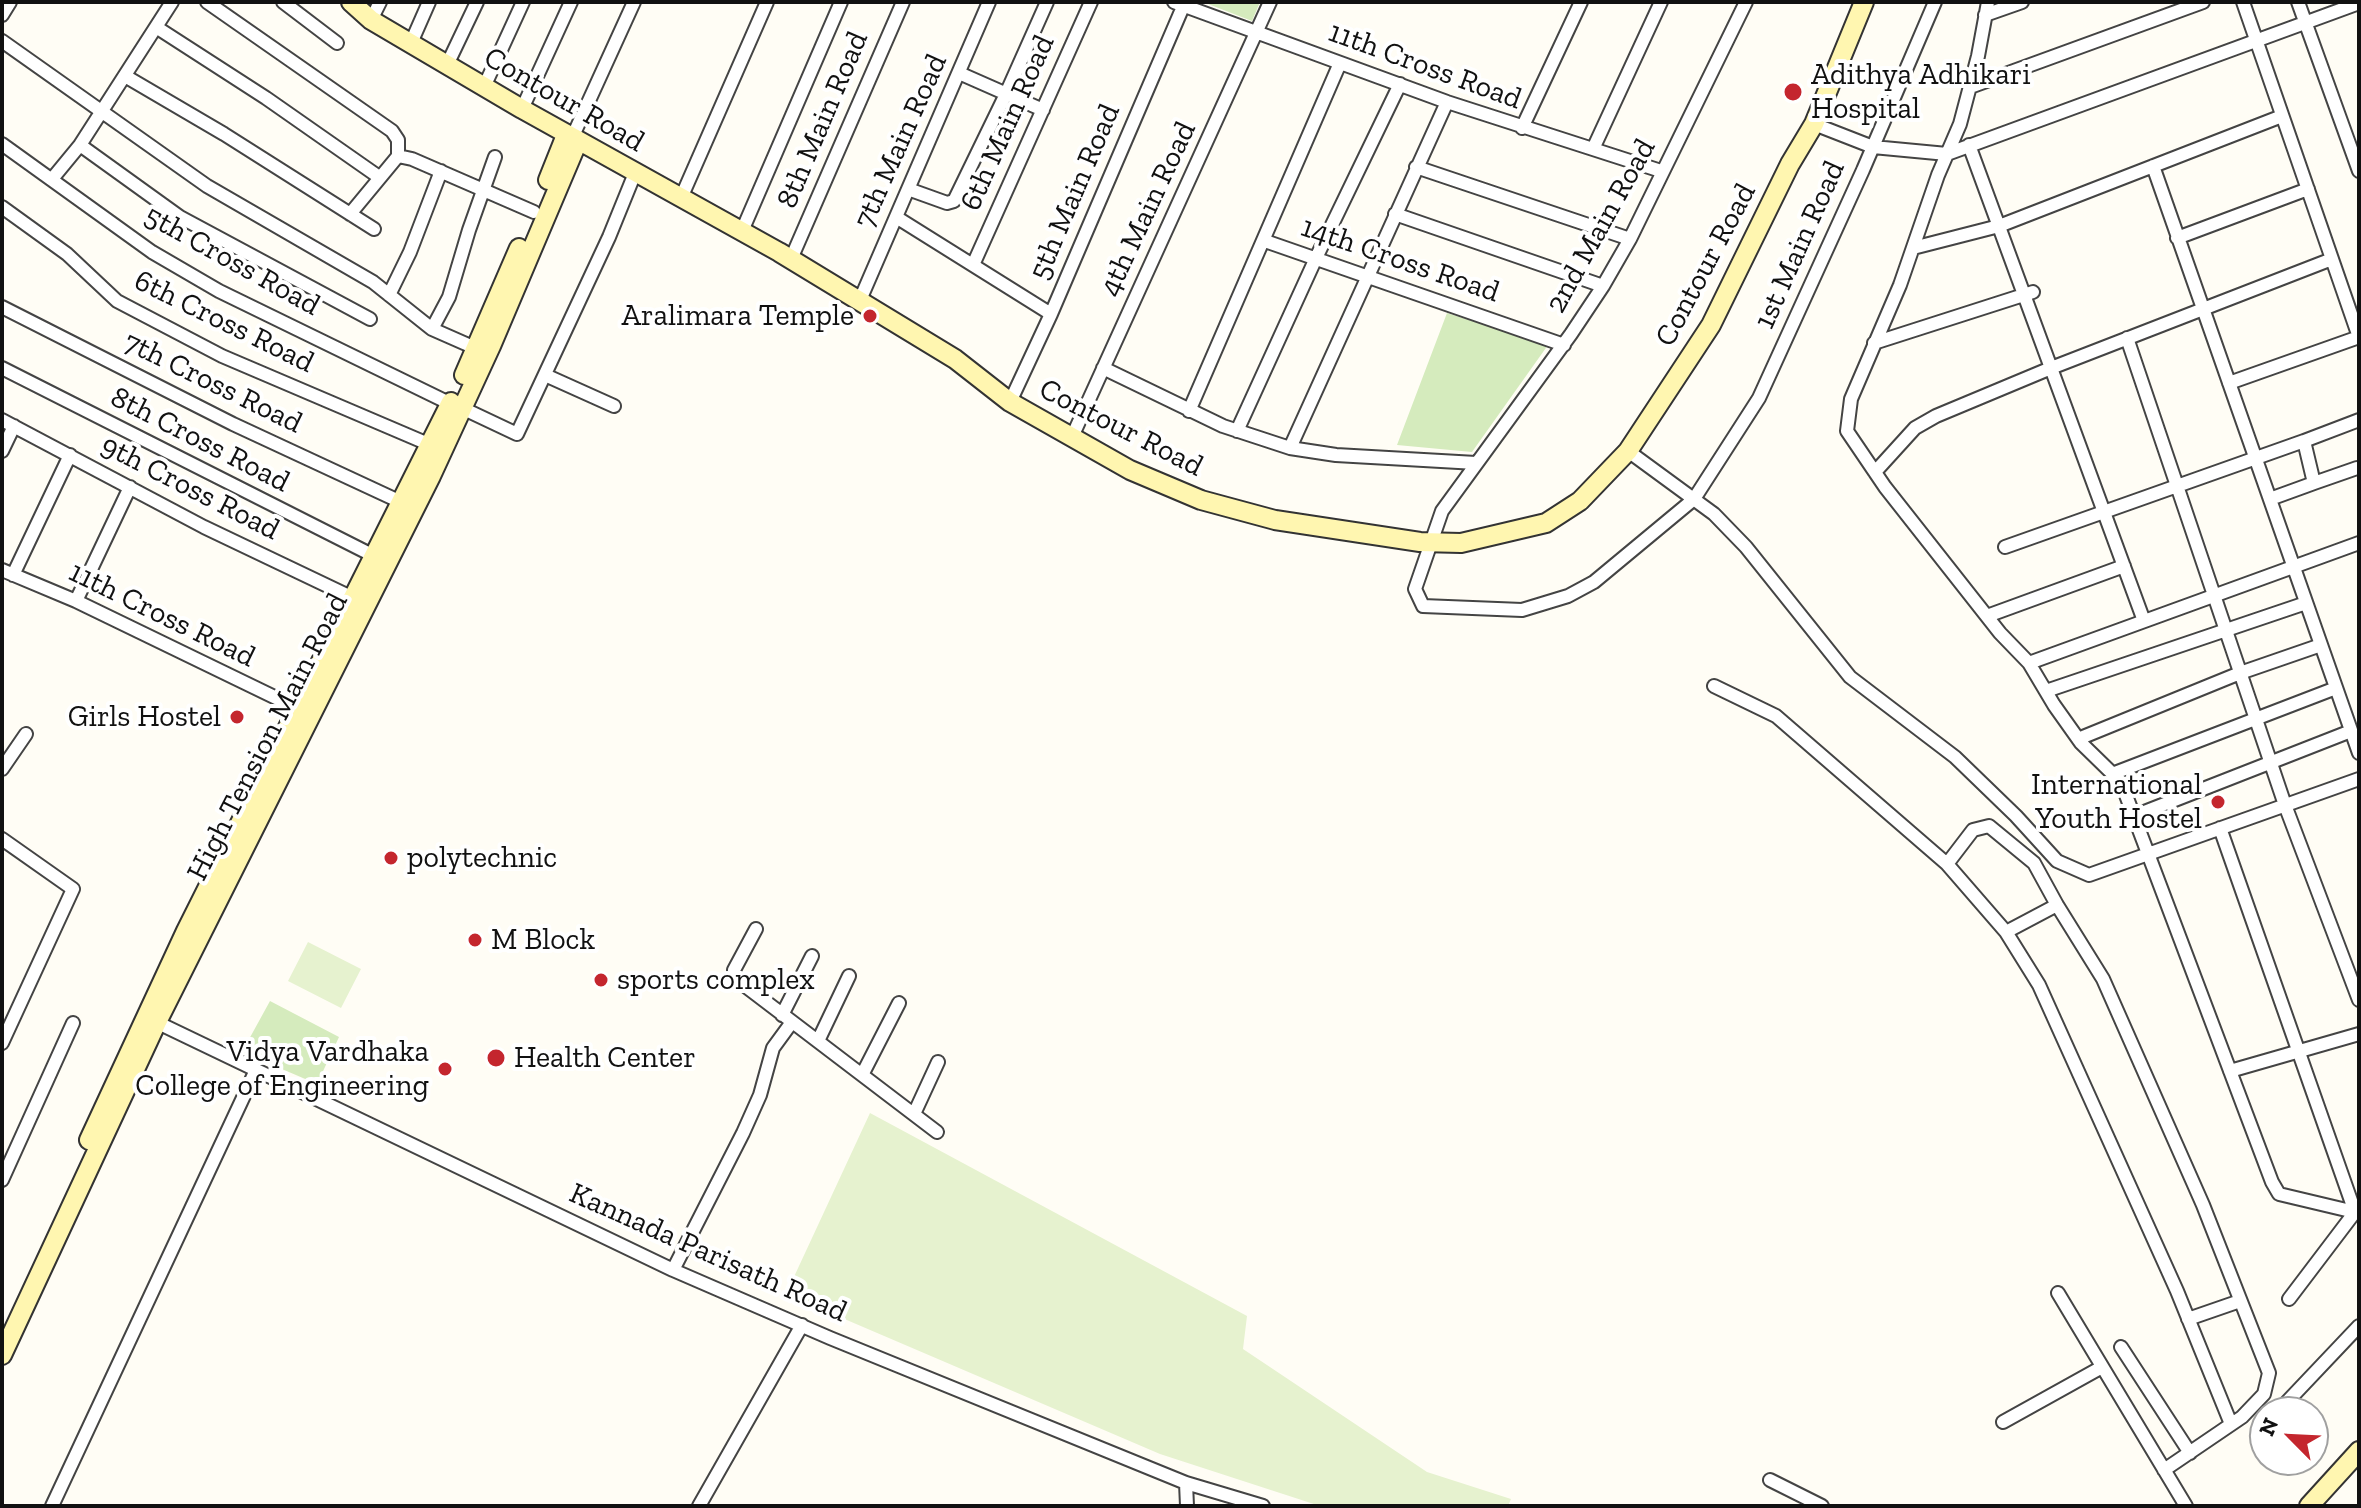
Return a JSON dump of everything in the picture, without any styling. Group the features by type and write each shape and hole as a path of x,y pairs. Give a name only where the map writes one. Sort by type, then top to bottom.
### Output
{"main road":[{"name":"Contour Road","path":"351,2 371,20 484,87 860,300 955,359 1010,402 1130,470 1201,500 1275,520 1430,542 1461,543 1546,523 1580,501 1628,451 1711,325 1790,164 1814,124 1864,2"},
{"path":"482,351 534,212 572,138"},
{"name":"High Tension Main Road","path":"2,1355 151,1019 437,448 482,351 572,138"},
{"path":"2,1328 299,709 403,503 437,448"},
{"path":"2309,1506 2359,1451"}],"street":[{"path":"2,15 10,2"},
{"path":"52,179 80,145 169,6 152,2"},
{"path":"207,2 392,131 398,140 398,156 350,214"},
{"path":"283,2 337,43"},
{"path":"371,20 380,2"},
{"path":"411,43 429,2"},
{"path":"447,65 477,2"},
{"path":"484,87 523,2"},
{"path":"522,109 571,2"},
{"path":"572,138 634,2"},
{"path":"681,198 767,2"},
{"path":"742,231 841,2"},
{"name":"8th Main Road","path":"791,259 903,2"},
{"name":"7th Main Road","path":"860,300 989,2"},
{"path":"908,189 952,203 1047,2"},
{"name":"6th Main Road","path":"973,265 1091,2"},
{"name":"4th Main Road","path":"1072,437 1270,2"},
{"path":"1522,128 1581,2"},
{"path":"1593,149 1661,2"},
{"name":"2nd Main Road","path":"1430,542 1442,511 1564,345 1603,286 1630,239 1746,2"},
{"name":"1st Main Road","path":"1430,542 1415,589 1423,606 1522,610 1568,596 1594,582 1694,499 1759,398 1935,2"},
{"path":"2022,2 1987,9 1960,124 1900,285 1851,399 1847,431 1875,472 1987,616 2029,663 2078,739 2121,782 2279,1194 2357,1212"},
{"path":"1970,87 2203,2"},
{"path":"2229,383 2359,337 2243,2"},
{"path":"2298,2 2359,171"},
{"path":"1814,124 1873,147 1947,154 2359,3"},
{"name":"11th Cross Road","path":"1181,4 1447,102 1661,171"},
{"name":"5th Main Road","path":"1010,402 1051,314 1181,4"},
{"path":"156,27 266,98 379,177"},
{"path":"2,41 207,186 373,282 432,329 482,351"},
{"path":"1189,411 1340,63"},
{"path":"959,73 1043,110"},
{"path":"125,76 224,134 374,229"},
{"path":"1237,431 1400,84"},
{"path":"1290,448 1447,102"},
{"path":"1913,248 2043,212 2282,116"},
{"name":"5th Cross Road","path":"2,144 152,252 219,291 517,434 545,375"},
{"path":"80,145 180,217 370,319"},
{"path":"1969,145 1999,226 2029,294 2051,368 2144,621"},
{"path":"398,156 441,171 534,212"},
{"path":"432,329 449,297 495,157"},
{"path":"2153,166 2359,753"},
{"path":"1416,167 1630,239"},
{"path":"389,295 410,252 441,171"},
{"path":"614,406 545,375 635,173"},
{"path":"2177,238 2308,189"},
{"name":"6th Cross Road","path":"2,207 67,254 117,301 222,356 437,448"},
{"path":"1395,214 1603,286"},
{"path":"896,217 1051,314"},
{"name":"14th Cross Road","path":"1265,241 1564,345"},
{"path":"1875,472 1915,428 2051,368 2332,259"},
{"path":"2345,295 2359,290"},
{"path":"1874,343 2029,294"},
{"name":"7th Cross Road","path":"2,307 233,424 403,503"},
{"path":"2127,338 2285,805 2359,1000"},
{"name":"8th Cross Road","path":"2,368 376,557"},
{"path":"1103,368 1189,411 1290,448 1336,455 1476,463"},
{"path":"2005,547 2359,420"},
{"path":"2,451 8,423"},
{"name":"9th Cross Road","path":"8,423 204,527 355,599"},
{"path":"2304,441 2314,483"},
{"path":"1628,451 1714,514 1746,547 1850,677 1955,757 2057,861 2089,875 2359,779"},
{"path":"8,573 70,455"},
{"path":"2270,499 2357,468"},
{"path":"76,601 130,487"},
{"path":"2029,663 2359,543"},
{"path":"1987,616 2124,566"},
{"name":"11th Cross Road","path":"8,573 76,601 299,709"},
{"path":"2046,691 2306,603"},
{"path":"2078,739 2240,673 2321,645"},
{"path":"1714,686 1776,716 1947,864 2006,932 2039,985 2188,1319 2231,1424"},
{"path":"2112,774 2336,688"},
{"path":"2134,816 2351,731"},
{"path":"2,769 26,734"},
{"path":"1947,864 1973,830 1989,826 2034,863 2103,979 2203,1205 2269,1373 2264,1394 2242,1417 2164,1470"},
{"path":"2220,828 2297,1053 2357,1212"},
{"path":"2,839 73,889 2,1043"},
{"path":"2006,932 2057,905"},
{"path":"756,929 733,974 736,979 937,1132"},
{"path":"673,1270 760,1095 773,1048 812,956"},
{"path":"818,1041 849,976"},
{"path":"862,1075 899,1003"},
{"name":"Kannada Parisath Road","path":"151,1019 673,1270 1186,1483 1263,1506"},
{"path":"2,1180 73,1023"},
{"path":"2230,1071 2359,1034"},
{"path":"914,1114 938,1062"},
{"path":"52,1506 256,1070"},
{"path":"2289,1299 2357,1212"},
{"path":"2058,1293 2186,1506"},
{"path":"2188,1319 2240,1301"},
{"path":"699,1506 802,1325"},
{"path":"2293,1396 2359,1326"},
{"path":"2121,1347 2190,1453"},
{"path":"2003,1422 2102,1367"},
{"path":"1770,1480 1822,1506"},
{"path":"1186,1483 1187,1506"}],"green space":[{"path":"1203,2 1260,2 1252,21"},
{"path":"1447,313 1548,345 1472,452 1397,445"},
{"path":"308,942 361,969 341,1008 288,981"},
{"path":"270,1001 339,1037 317,1084 242,1052"},
{"path":"870,1113 1247,1316 1243,1349 1427,1472 1511,1499 1508,1506 1320,1506 1160,1454 786,1294"}],"place":[{"name":"Adithya Adhikari Hospital","path":"1793,92"},
{"name":"Aralimara Temple","path":"870,316"},
{"name":"Girls Hostel","path":"237,717"},
{"name":"International Youth Hostel","path":"2218,802"},
{"name":"polytechnic","path":"391,858"},
{"name":"M Block","path":"475,940"},
{"name":"sports complex","path":"601,980"},
{"name":"Health Center","path":"496,1058"},
{"name":"Vidya Vardhaka College of Engineering","path":"445,1069"}]}
